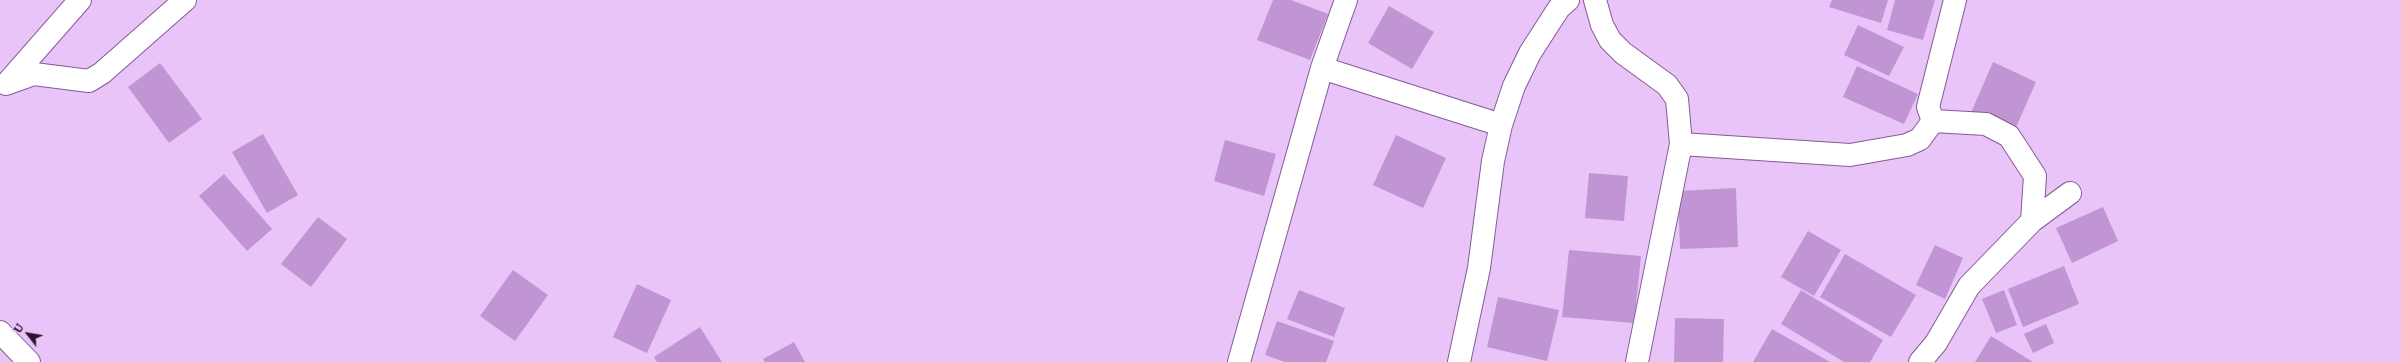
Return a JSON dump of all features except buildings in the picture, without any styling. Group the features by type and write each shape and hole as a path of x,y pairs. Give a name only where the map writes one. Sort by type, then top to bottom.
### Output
{"street":[{"path":"3,87 80,0"},
{"path":"3,87 34,74 89,81 102,73 185,0"},
{"path":"1239,362 1322,68 1346,0"},
{"path":"1459,362 1479,268 1493,162 1501,125 1514,86 1530,53 1558,8 1568,0"},
{"path":"1595,0 1602,25 1610,40 1624,53 1667,85 1677,99 1681,144 1637,362"},
{"path":"1933,121 1928,106 1955,0"},
{"path":"1322,68 1501,125"},
{"path":"1681,144 1850,155 1907,145 1920,139 1933,121"},
{"path":"1933,121 1986,124 2009,136 2035,176 2032,221"},
{"path":"1920,362 1936,343 1969,286 2032,221 2070,193"},
{"path":"0,332 29,362"}]}
